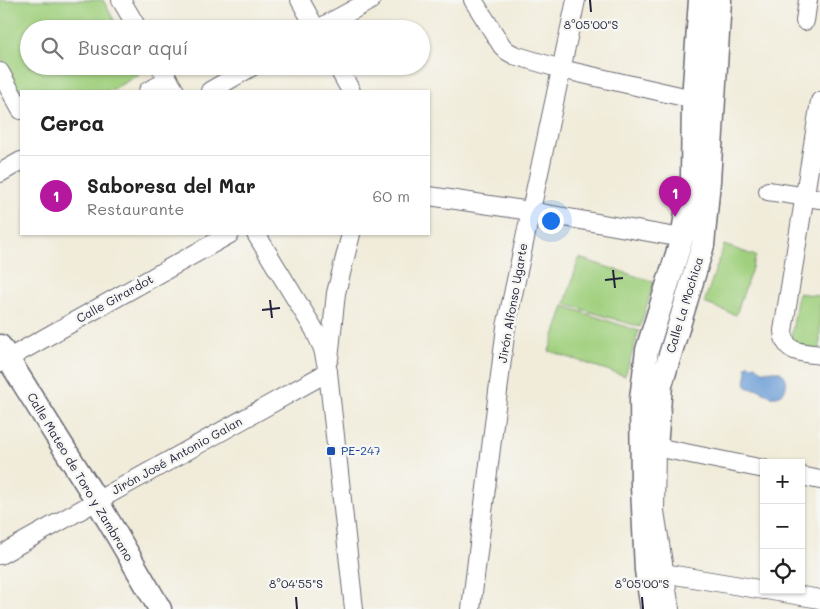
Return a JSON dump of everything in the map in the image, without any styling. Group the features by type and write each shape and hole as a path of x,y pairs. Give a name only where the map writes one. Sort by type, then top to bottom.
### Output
{"street":[{"path":"121,0 133,20"},
{"path":"300,0 312,20"},
{"path":"334,20 371,0"},
{"path":"473,0 507,51 514,55 561,69 693,99"},
{"name":"Jirón Alfonso Ugarte","path":"471,609 506,327 576,0"},
{"name":"Calle La Mochica","path":"652,609 646,570 643,523 642,399 647,350 682,238 692,178 693,99 700,0"},
{"name":"Calle La Mochica","path":"670,609 655,511 656,447 661,385 703,245 709,181 720,0"},
{"path":"805,21 808,0"},
{"path":"0,72 20,108"},
{"path":"212,90 238,75"},
{"path":"342,75 350,90"},
{"path":"150,90 168,79"},
{"path":"820,101 813,198 783,330 787,345 792,350 820,355"},
{"path":"0,173 20,162"},
{"path":"768,190 813,198"},
{"path":"430,196 530,211 682,238"},
{"name":"Calle Girardot","path":"3,356 228,235"},
{"path":"257,235 323,328"},
{"path":"351,235 336,293 323,328 354,609"},
{"name":"Calle Mateo de Toro y Zambrano","path":"3,356 97,501 160,609"},
{"name":"Jirón José Antonio Galan","path":"0,555 328,372"},
{"path":"656,447 760,468"},
{"path":"805,477 820,480"},
{"path":"663,573 760,589"},
{"path":"787,594 820,600"}],"green space":[{"path":"0,0 103,0 114,20 20,20 20,75 138,75 112,90 20,91 0,56"},
{"path":"724,245 756,256 736,315 704,303"},
{"path":"579,258 654,282 640,327 565,304"},
{"path":"798,293 820,296 820,350 797,346 791,340"},
{"path":"564,306 639,331 625,376 549,351"}],"water":[{"path":"750,364 752,366 756,365 762,371 779,371 785,376 786,380 784,391 779,395 771,396 760,390 747,387 745,382 747,370 745,367"}],"place":[{"name":"Saboresa del Mar","path":"675,217"},
{"name":"PE-247","path":"331,451"}]}
